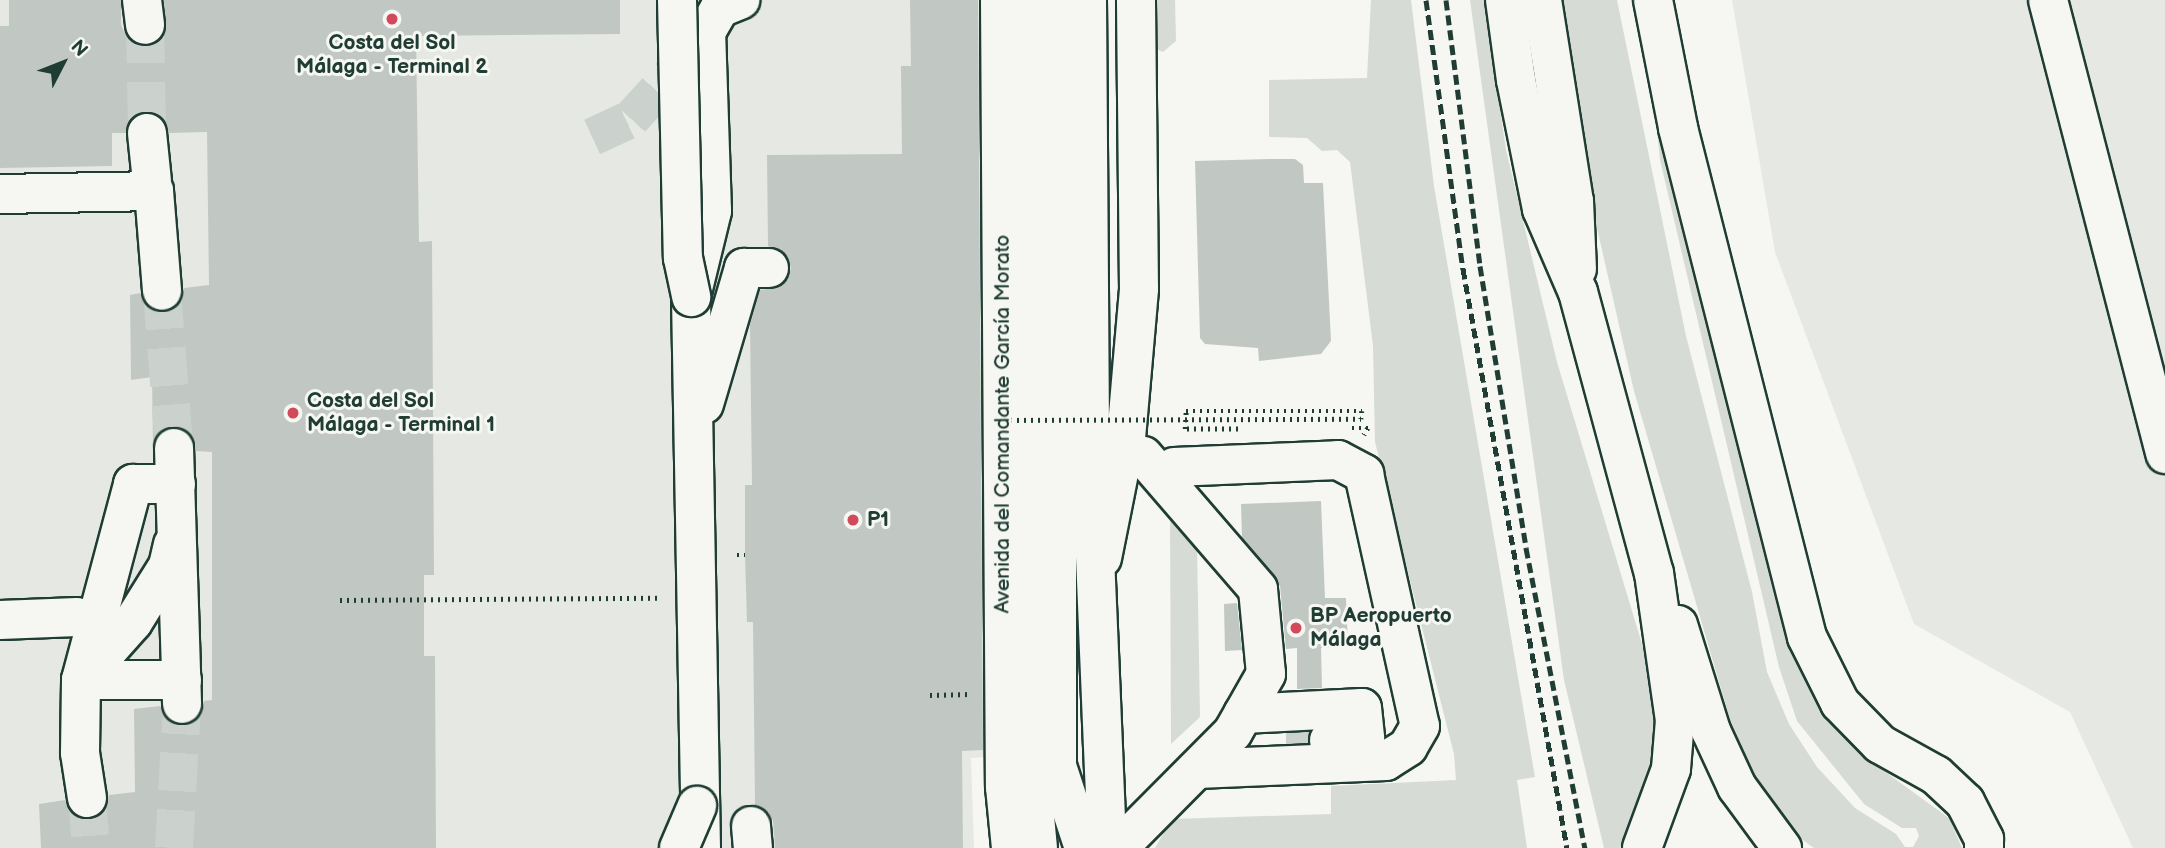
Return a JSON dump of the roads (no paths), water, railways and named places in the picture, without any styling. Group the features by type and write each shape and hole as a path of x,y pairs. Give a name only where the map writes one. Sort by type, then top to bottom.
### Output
{"street":[{"path":"677,0 683,258 691,297 698,848"},
{"path":"702,11 720,8 740,0"},
{"name":"Avenida del Comandante García Morato","path":"1000,0 1005,787 1011,848"},
{"name":"Avenida del Comandante García Morato","path":"1033,0 1031,747 1038,848"},
{"path":"1057,0 1057,766 1084,848"},
{"path":"1087,0 1090,437 1107,848"},
{"path":"1097,579 1126,438 1139,289 1136,0"},
{"path":"1505,0 1516,80 1542,209 1578,292 1654,573 1675,720 1671,769 1642,848"},
{"path":"1542,0 1574,201 1578,292"},
{"path":"1653,0 1678,128 1807,637 1840,703 1880,744 1936,775 1965,802 1984,839 1984,848"},
{"path":"2048,0 2165,454"},
{"path":"691,297 712,211 702,11"},
{"path":"698,848 678,454 676,179 703,40 702,11"},
{"path":"147,133 152,181"},
{"path":"0,194 154,191 162,291"},
{"path":"693,444 744,268 768,268"},
{"path":"1118,848 1220,742 1266,674 1258,589 1126,438"},
{"path":"1174,467 1338,460 1364,474 1420,726 1408,747 1386,761 1220,742"},
{"path":"81,680 182,692 175,466 133,484 81,680 80,753 87,798"},
{"path":"81,680 134,622 169,566 177,524"},
{"path":"1654,573 1684,638 1711,731 1737,788 1782,848"},
{"path":"134,622 180,601"},
{"path":"0,620 77,617"},
{"path":"1220,742 1362,708 1365,739 1329,740"},
{"path":"1220,742 1286,741"},
{"path":"679,848 697,806"}],"tunnel":[{"path":"145,25 147,133"},
{"path":"592,137 631,119 694,50"},
{"path":"162,291 174,448"},
{"path":"174,848 182,704"},
{"path":"1286,742 1329,740"},
{"path":"87,798 91,848"}],"railway":[{"path":"1426,0 1463,269 1567,848"},
{"path":"1446,0 1480,266 1526,548 1585,848"}],"place":[{"name":"Costa del Sol Málaga - Terminal 2","path":"392,19"},
{"name":"Costa del Sol Málaga - Terminal 1","path":"293,413"},
{"name":"P1","path":"853,520"},
{"name":"BP Aeropuerto Málaga","path":"1296,628"}]}
